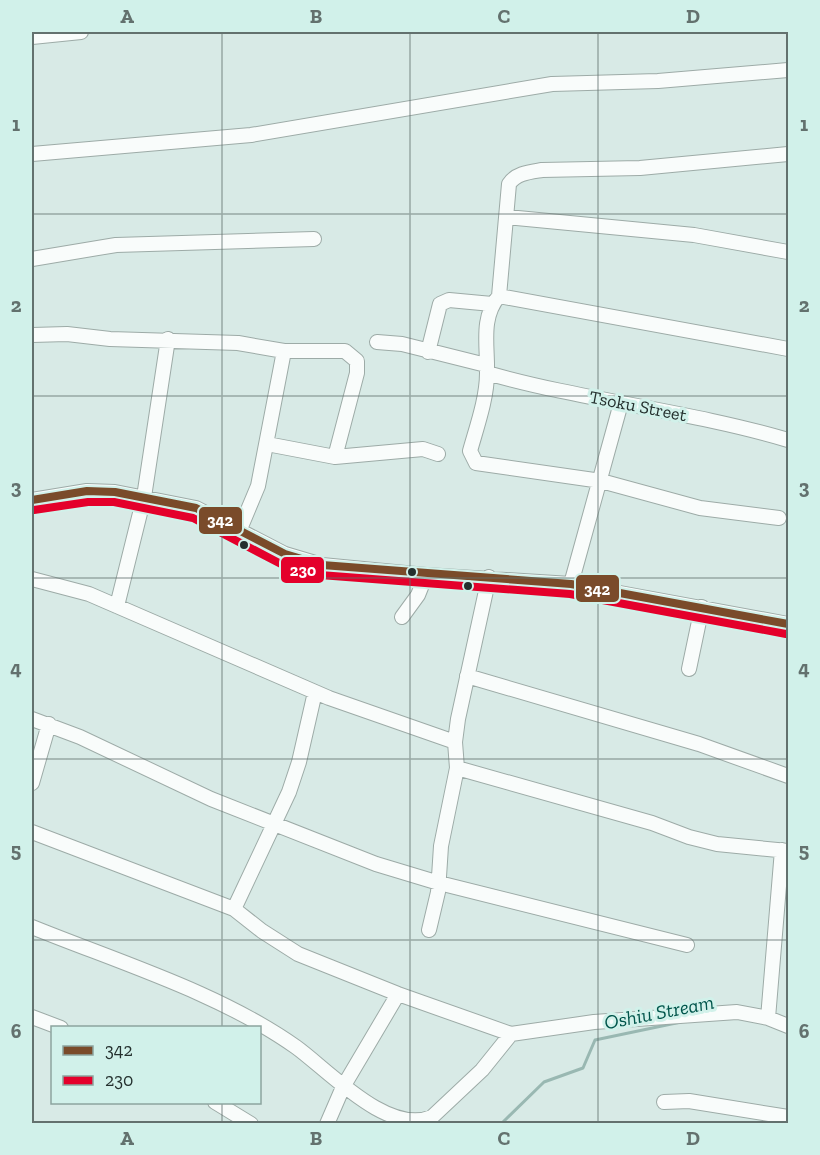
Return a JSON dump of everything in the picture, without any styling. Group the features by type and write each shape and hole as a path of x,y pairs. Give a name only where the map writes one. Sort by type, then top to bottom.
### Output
{"street":[{"path":"32,37 81,32"},
{"path":"32,154 251,135 552,84 658,81 789,70"},
{"path":"779,518 700,508 601,481 476,462 470,451 487,369 486,337 496,300 509,184 518,175 529,172 640,168 789,154"},
{"path":"507,218 694,235 789,252"},
{"path":"32,259 116,245 314,239"},
{"path":"428,352 440,304 449,300 496,300 789,349"},
{"path":"32,335 168,339 260,345 284,351 345,351 357,361 357,373 335,457"},
{"path":"117,606 144,497 168,339"},
{"name":"Tsoku Street","path":"377,342 402,344 487,369 621,403 714,421 789,440"},
{"path":"240,529 258,486 284,351"},
{"path":"571,584 621,403"},
{"path":"267,444 335,457 423,449 438,454"},
{"path":"32,500 87,491 115,492 196,508 285,554 322,565 426,575 571,584 789,624"},
{"path":"402,616 418,595 426,575"},
{"path":"429,930 440,883 441,846 457,768 455,742 489,578"},
{"path":"32,579 89,594 315,692 455,742"},
{"path":"689,669 702,607"},
{"path":"467,676 699,744 789,776"},
{"path":"234,909 289,792 299,762 315,692"},
{"path":"32,719 49,724 272,824 376,864 440,883 687,945"},
{"path":"32,783 49,724"},
{"path":"457,768 652,823 689,837 717,844 785,851 768,1018"},
{"path":"32,832 234,909 262,931 298,954 398,994 511,1034 594,1022 737,1012 768,1018 789,1026"},
{"path":"32,927 196,993 260,1024 301,1051 363,1101 388,1113 422,1122 432,1117 483,1070 511,1034"},
{"path":"327,1124 343,1087 398,994"},
{"path":"32,1017 56,1026"},
{"path":"664,1102 689,1101 789,1117"},
{"path":"218,1104 251,1124"}],"waterway":[{"name":"Oshiu Stream","path":"501,1124 544,1082 583,1068 595,1040 681,1022"}],"transit line":[{"name":"342","path":"32,500 87,491 115,492 196,508 285,554 322,565 571,584 788,624"},
{"name":"230","path":"34,510 88,502 114,502 193,518 281,564 320,575 570,594 786,634"}]}
